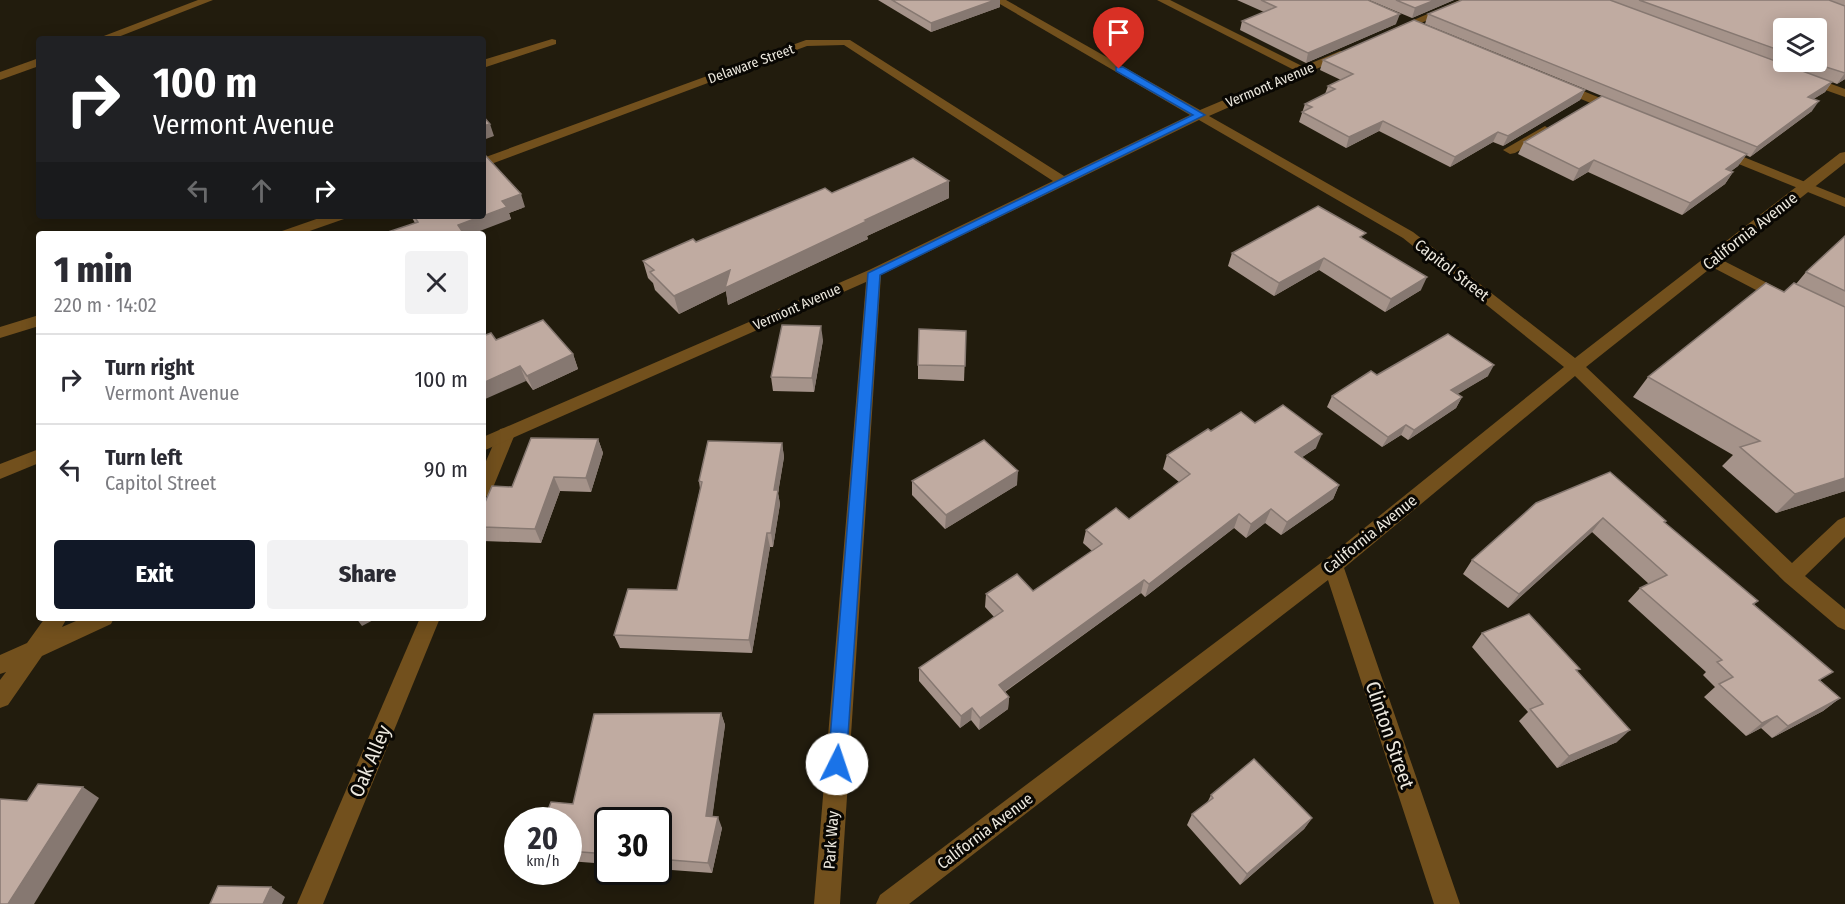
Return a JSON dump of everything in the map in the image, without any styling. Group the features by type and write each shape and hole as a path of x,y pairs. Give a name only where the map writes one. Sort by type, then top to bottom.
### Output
{"street":[{"path":"110,36 208,0"},
{"name":"Capitol Street","path":"999,0 1408,235 1575,367 1792,576 1845,621"},
{"path":"1162,0 1304,70"},
{"path":"1379,38 1470,0"},
{"path":"1392,16 1432,33"},
{"path":"486,63 552,42"},
{"name":"Delaware Street","path":"486,162 806,43 846,42 1064,182"},
{"name":"Vermont Avenue","path":"486,443 874,273 1200,115 1357,47"},
{"path":"0,76 36,63"},
{"path":"1790,73 1845,93"},
{"path":"1552,82 1590,103 1629,114"},
{"path":"1510,150 1557,124"},
{"path":"1706,146 1845,203"},
{"name":"California Avenue","path":"889,904 1333,566 1575,367 1845,156"},
{"path":"296,231 331,219"},
{"path":"1712,261 1794,303"},
{"name":"Park Way","path":"827,904 874,273"},
{"path":"0,333 36,321"},
{"path":"486,483 506,434"},
{"path":"0,472 36,457"},
{"path":"1792,576 1845,525"},
{"name":"Clinton Street","path":"1333,566 1447,904"},
{"path":"0,698 55,621"},
{"path":"0,666 97,621"},
{"name":"Oak Alley","path":"310,904 428,621"}],"building":[{"path":"892,0 995,0 931,23"},
{"path":"1261,0 1368,0 1400,14 1308,53 1242,21 1276,7"},
{"path":"1396,0 1435,0 1415,8"},
{"path":"1462,0 1610,0 1773,60 1773,72 1805,72 1832,82 1808,97 1819,101 1757,147 1428,14"},
{"path":"1639,0 1829,0 1845,6 1845,73 1827,67 1827,18 1773,18 1773,48"},
{"path":"1414,20 1585,90 1508,136 1498,132 1455,157 1383,121 1349,137 1302,112 1312,107 1305,104 1335,89 1328,86 1353,74 1323,60"},
{"path":"1602,96 1747,154 1726,169 1733,172 1690,203 1594,160 1579,169 1524,142"},
{"path":"486,156 521,194 502,201 507,207 486,215"},
{"path":"913,158 949,181 725,288 730,270 674,296 650,272 654,270 643,261 693,239 696,242 825,188 832,193"},
{"path":"1318,206 1366,233 1360,237 1427,277 1391,299 1324,258 1279,283 1232,253"},
{"path":"416,219 474,219 458,225 462,231 391,231 418,222"},
{"path":"1845,236 1845,291 1806,272"},
{"path":"1766,283 1784,292 1794,283 1845,307 1845,478 1795,494 1740,447 1760,441 1648,377"},
{"path":"543,320 573,354 527,376 520,366 486,382 486,335 491,333 496,340"},
{"path":"782,325 821,326 812,378 771,377"},
{"path":"919,329 966,331 965,366 918,365"},
{"path":"1448,334 1494,365 1451,390 1462,397 1414,430 1406,425 1388,437 1332,396 1371,371 1377,375"},
{"path":"1283,405 1322,434 1295,452 1339,485 1287,522 1271,509 1251,524 1239,514 1149,584 1144,580 999,685 1009,697 980,718 972,708 961,716 919,668 1003,611 986,594 1017,574 1033,591 1102,544 1086,530 1116,508 1129,519 1190,474 1167,455 1208,429 1211,431 1241,412 1255,423"},
{"path":"531,438 598,439 586,478 554,477 535,529 486,527 486,500 492,486 512,487"},
{"path":"984,440 1018,471 946,515 912,481"},
{"path":"708,441 782,443 774,490 778,490 771,533 767,533 749,640 614,635 628,589 677,590 702,482 699,481"},
{"path":"1610,472 1666,521 1664,522 1758,601 1753,604 1833,672 1819,680 1840,698 1788,726 1777,716 1762,723 1719,684 1733,677 1717,662 1722,660 1640,588 1667,575 1603,518 1519,594 1472,560 1536,503"},
{"path":"1529,614 1580,669 1576,670 1630,730 1569,756 1530,709 1543,704 1482,633"},
{"path":"721,713 706,816 718,817 708,863 672,860 672,807 594,807 594,853 582,852 582,807 549,807 551,802 573,804 594,714"},
{"path":"1254,759 1312,818 1247,874 1192,814 1213,798 1211,795"},
{"path":"38,784 83,787 8,904 0,904 0,799 27,801"},
{"path":"218,886 271,887 263,904 210,904"}],"route":[{"path":"837,764 874,273 1200,115 1119,69"}]}
